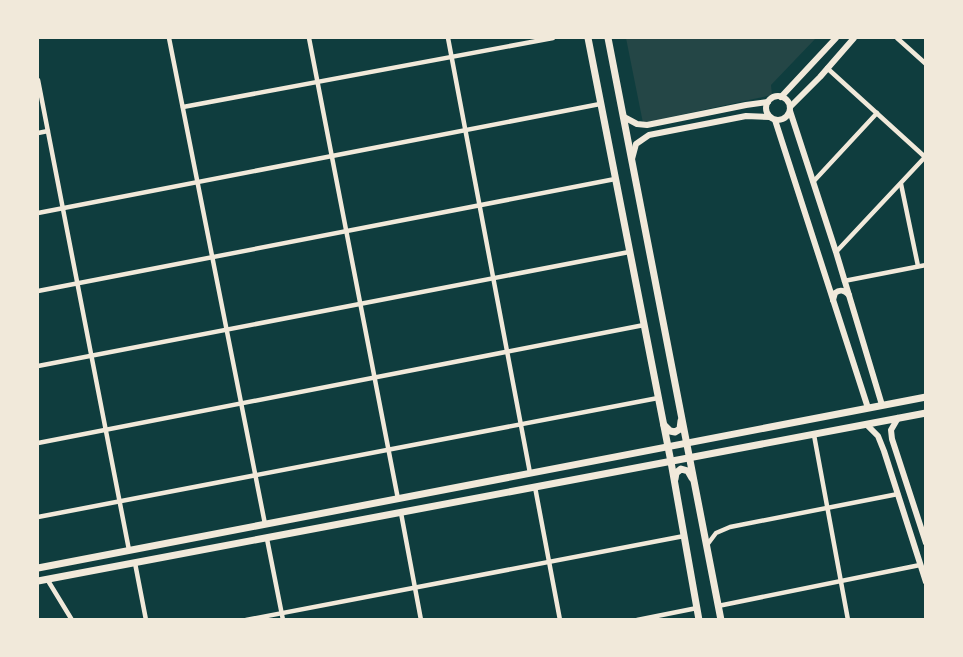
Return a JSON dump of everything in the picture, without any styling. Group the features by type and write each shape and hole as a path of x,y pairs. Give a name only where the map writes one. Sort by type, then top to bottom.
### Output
{"main road":[{"path":"588,38 668,446 699,620"},
{"path":"608,38 721,620"},
{"path":"38,568 926,397"},
{"path":"38,581 926,413"},
{"path":"663,422 668,430 675,432 680,429 682,418"},
{"path":"705,439 696,444 695,451 698,455 708,455"},
{"path":"649,450 658,451 661,455 659,462 651,466"},
{"path":"675,486 676,473 681,470 688,471 695,483"}],"street":[{"path":"169,38 265,524"},
{"path":"309,38 398,499"},
{"path":"448,38 530,473"},
{"path":"183,107 553,38"},
{"path":"781,97 836,38"},
{"path":"632,159 636,144 649,135 746,116 786,117 790,109 855,38"},
{"path":"897,38 924,60"},
{"path":"827,68 925,156 836,252"},
{"path":"38,80 129,550"},
{"path":"868,408 829,285 772,118 766,108 773,97 787,100 882,405"},
{"path":"624,117 637,124 647,125 768,102"},
{"path":"38,213 600,104"},
{"path":"813,182 877,113"},
{"path":"647,125 649,135"},
{"path":"38,133 48,131"},
{"path":"38,291 615,179"},
{"path":"901,183 918,266"},
{"path":"38,366 629,252"},
{"path":"844,279 926,265"},
{"path":"829,285 833,288 840,287 844,279"},
{"path":"833,300 838,291 844,291 849,295"},
{"path":"38,443 644,325"},
{"path":"38,517 658,398"},
{"path":"898,418 891,430 893,441 926,543"},
{"path":"867,425 875,432 881,445 926,582"},
{"path":"814,435 848,620"},
{"path":"881,445 889,448 893,441"},
{"path":"886,459 888,453 891,452 897,456"},
{"path":"535,487 560,620"},
{"path":"707,545 716,533 730,527 898,494"},
{"path":"400,513 421,620"},
{"path":"246,620 684,536"},
{"path":"267,539 283,620"},
{"path":"135,563 146,620"},
{"path":"718,606 920,565"},
{"path":"47,579 71,619"},
{"path":"637,620 697,608"}],"shaded area":[{"path":"626,38 816,38 771,85 772,95 643,123"}]}
